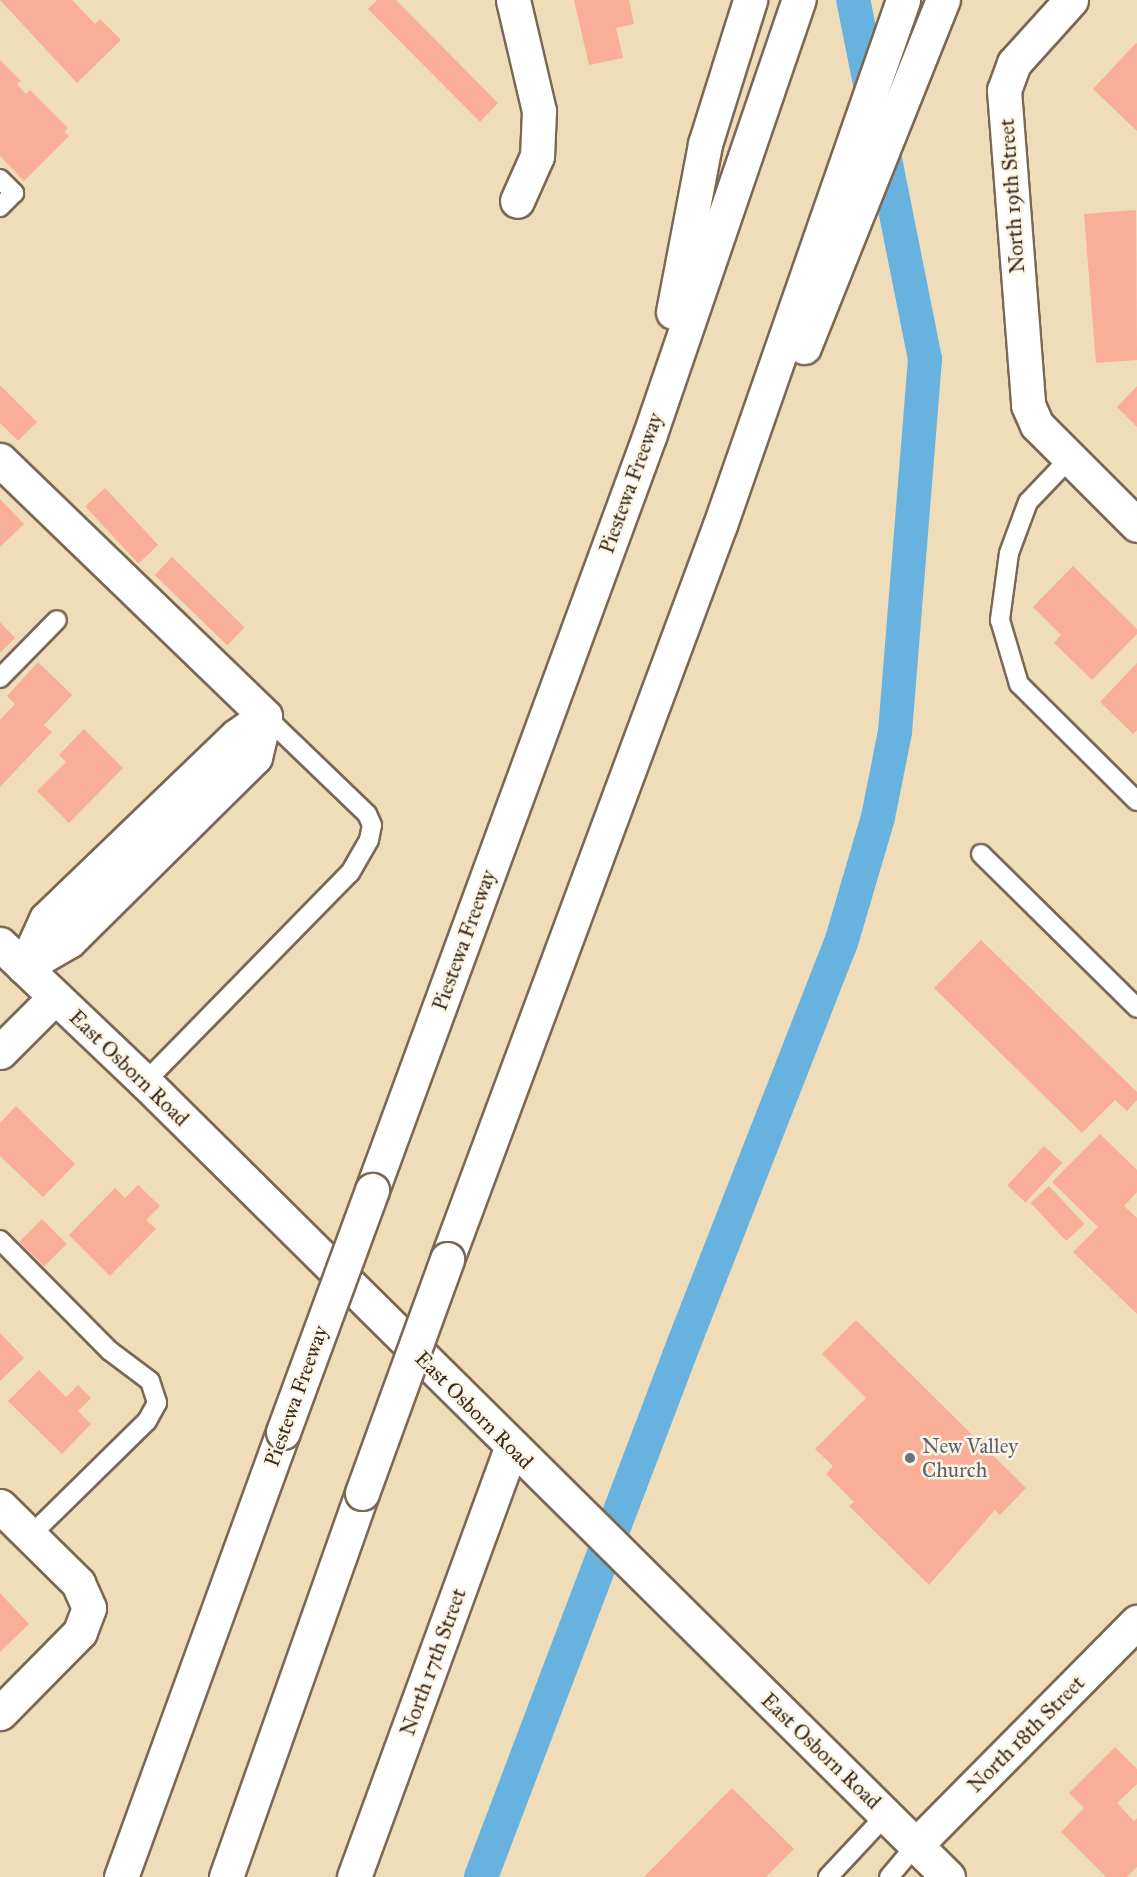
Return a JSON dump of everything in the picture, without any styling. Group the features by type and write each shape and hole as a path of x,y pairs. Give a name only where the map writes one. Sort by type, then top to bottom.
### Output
{"main road":[{"path":"513,0 539,111 537,156 517,201"},
{"path":"650,434 705,144 750,0"},
{"name":"Piestewa Freeway","path":"121,1877 650,434 757,115 799,0"},
{"path":"226,1877 447,1259 720,525 903,0"},
{"path":"720,525 808,338 943,0"},
{"name":"North 19th Street","path":"1069,459 1030,416 1004,90 1014,63 1071,0"},
{"path":"1069,459 1137,525"},
{"path":"0,460 265,716 255,757 69,941 24,967"},
{"name":"East Osborn Road","path":"0,944 145,1082 948,1877"},
{"path":"0,1052 55,997"},
{"name":"North 17th Street","path":"354,1877 512,1446"},
{"path":"0,1506 78,1583 89,1608 80,1632 0,1713"},
{"name":"North 18th Street","path":"916,1845 1137,1622"}],"lane":[{"path":"0,179 14,193 0,207"},
{"path":"1069,459 1028,502 1008,553 1000,620 1019,684 1137,801"},
{"path":"0,678 57,620"},
{"path":"145,1082 350,873 369,840 372,825 367,814 265,716"},
{"path":"981,854 1137,1008"},
{"path":"0,1240 110,1351 150,1381 157,1403 147,1421 30,1536"},
{"path":"828,1877 886,1815"},
{"path":"889,1877 916,1845"}],"building":[{"path":"0,0 72,0 95,24 100,19 121,40 77,83"},
{"path":"377,0 396,0 498,103 480,122 368,9"},
{"path":"574,0 629,0 634,24 616,28 623,58 589,65"},
{"path":"1137,44 1137,131 1093,89"},
{"path":"0,60 21,81 17,84 26,94 30,90 68,128 64,132 69,136 24,181 0,156"},
{"path":"1136,210 1137,360 1096,363 1084,214"},
{"path":"0,385 37,422 18,441 0,423"},
{"path":"1137,386 1137,427 1117,407"},
{"path":"105,488 158,545 138,563 85,506"},
{"path":"0,499 24,524 0,547"},
{"path":"172,557 245,627 227,645 155,575"},
{"path":"1073,566 1137,629 1137,634 1092,680 1054,643 1061,635 1033,607"},
{"path":"0,622 15,638 0,653"},
{"path":"38,662 72,695 44,725 52,732 0,787 0,720 15,704 7,696"},
{"path":"1137,663 1137,730 1133,734 1100,702"},
{"path":"84,729 123,768 69,823 37,791 66,762 59,755"},
{"path":"981,940 1137,1092 1137,1100 1127,1111 1115,1100 1082,1133 934,988"},
{"path":"16,1106 75,1164 43,1197 0,1156 0,1123"},
{"path":"1100,1134 1137,1170 1137,1192 1124,1206 1137,1218 1137,1314 1073,1252 1098,1227 1052,1182"},
{"path":"1044,1146 1062,1163 1025,1203 1007,1185"},
{"path":"138,1185 160,1206 146,1220 156,1229 110,1276 69,1235 115,1188 125,1198"},
{"path":"1049,1186 1084,1224 1066,1241 1031,1203"},
{"path":"42,1219 67,1244 44,1266 19,1242"},
{"name":"New Valley Church","path":"856,1320 1026,1488 1000,1515 995,1510 929,1585 849,1506 854,1502 826,1474 833,1466 815,1449 866,1398 822,1354"},
{"path":"0,1333 24,1358 0,1381"},
{"path":"39,1370 66,1397 78,1385 91,1398 78,1411 91,1424 62,1454 8,1401"},
{"path":"0,1593 29,1624 0,1652"},
{"path":"1115,1747 1137,1769 1137,1784 1117,1803 1134,1821 1137,1818 1137,1867 1127,1877 1106,1877 1061,1832 1084,1808 1069,1793"},
{"path":"732,1788 794,1849 766,1877 644,1877"}],"waterway":[{"path":"481,1877 684,1343 841,943 878,817 895,732 925,359 853,0"}],"place":[{"name":"New Valley Church","path":"910,1458"}]}
